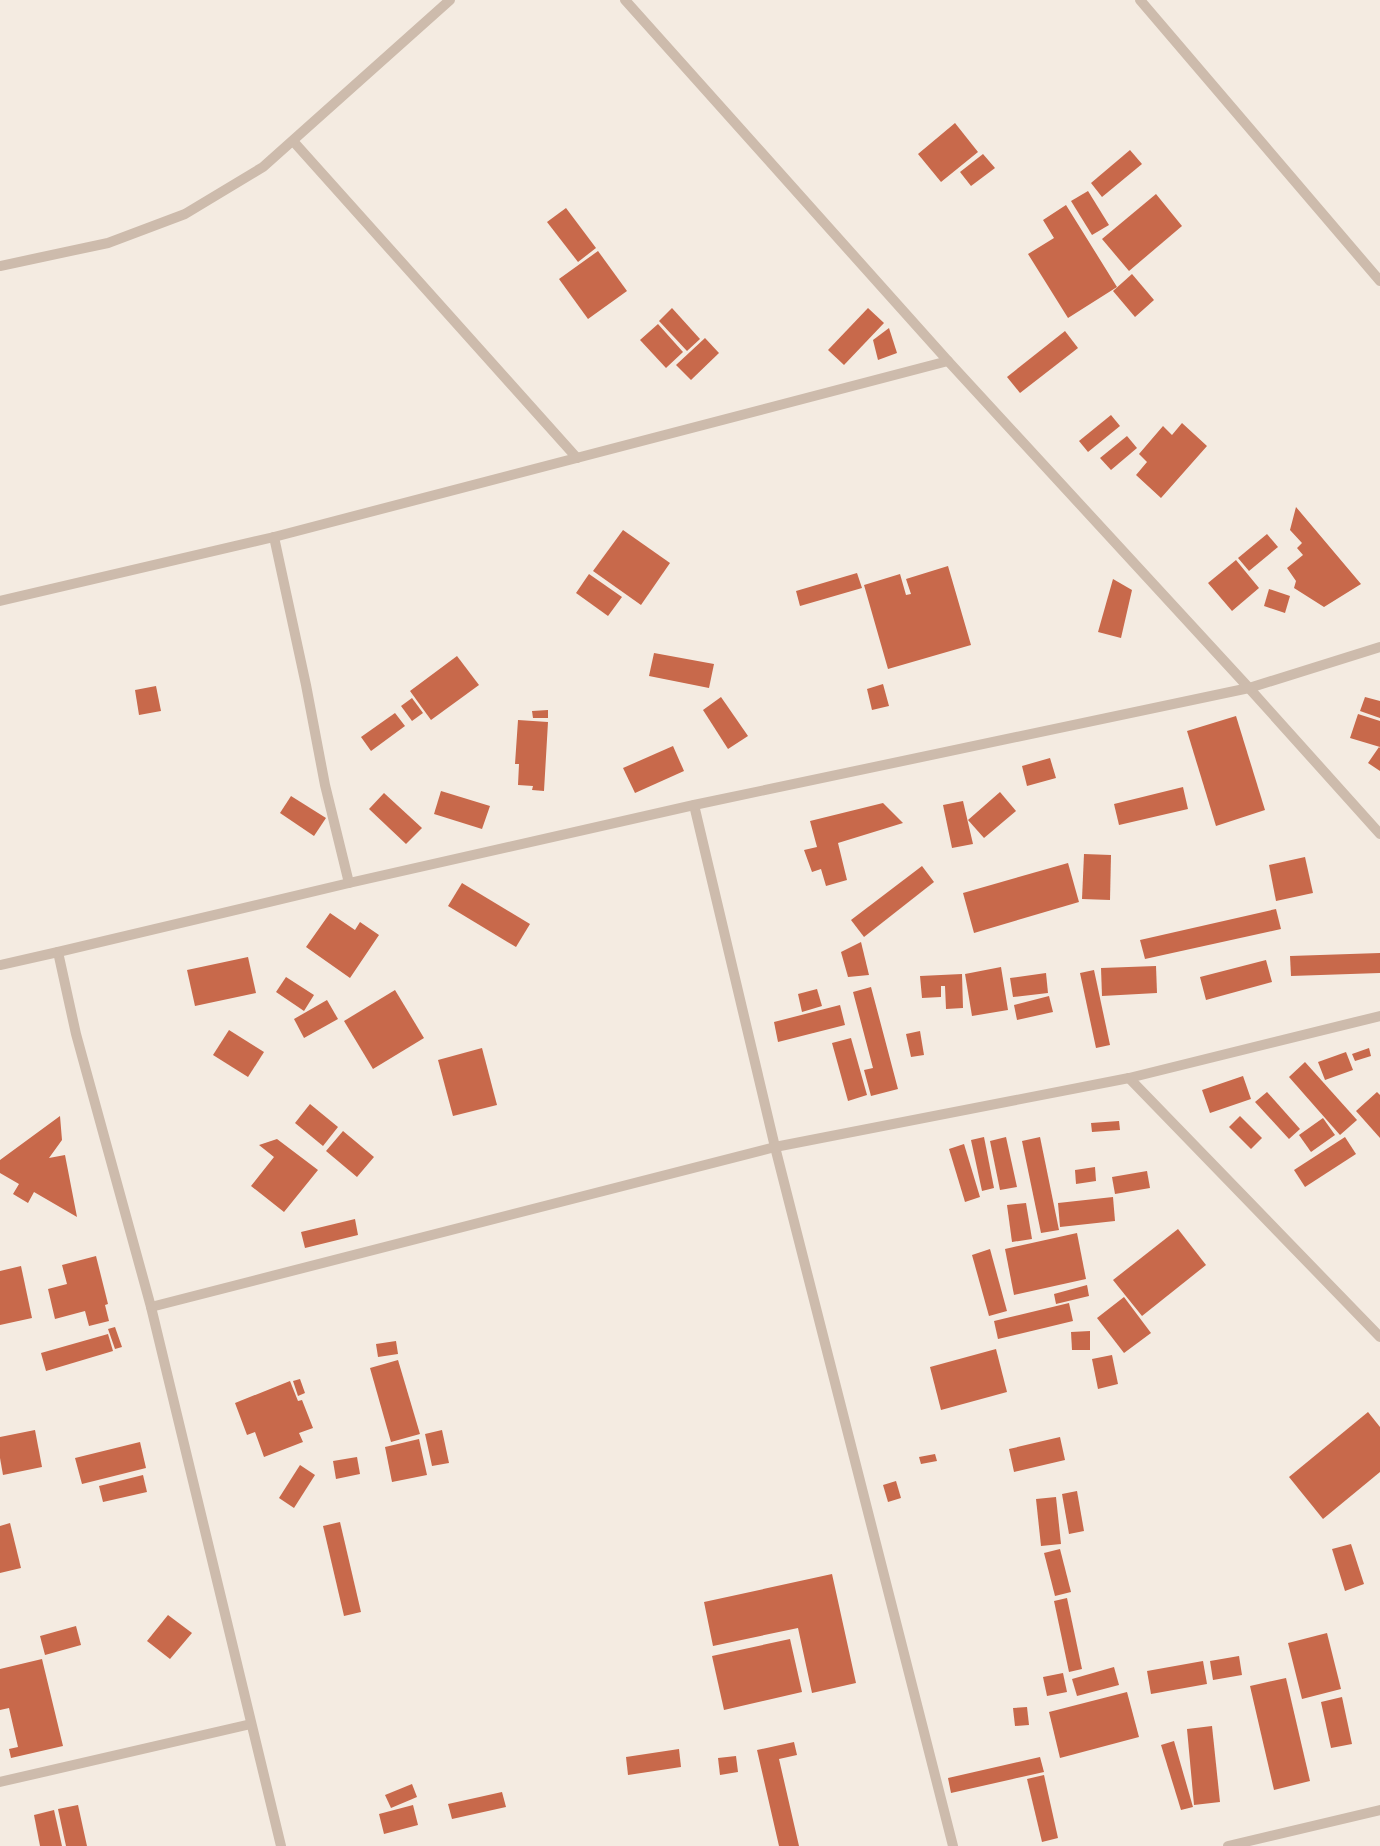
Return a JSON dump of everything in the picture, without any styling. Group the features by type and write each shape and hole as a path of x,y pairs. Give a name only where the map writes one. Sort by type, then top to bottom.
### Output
{"street":[{"path":"0,266 108,243 185,214 263,167 450,0"},
{"path":"625,0 948,361 1249,688 1380,834"},
{"path":"1140,0 1380,281"},
{"path":"293,141 577,458"},
{"path":"0,601 274,537 948,361"},
{"path":"274,537 306,685 325,785 350,883"},
{"path":"0,965 350,883 694,805 1249,688 1380,647"},
{"path":"694,805 775,1147 953,1846"},
{"path":"58,952 76,1034 151,1307 280,1846"},
{"path":"151,1307 775,1147 1130,1078 1380,1016"},
{"path":"1130,1078 1380,1337"},
{"path":"0,1782 251,1724"},
{"path":"1228,1846 1380,1810"}],"building":[{"path":"955,123 978,152 941,182 918,154"},
{"path":"1130,150 1142,164 1102,197 1091,183"},
{"path":"983,154 995,168 971,186 960,172"},
{"path":"1088,191 1109,225 1092,235 1071,201"},
{"path":"1156,194 1182,226 1129,271 1102,239"},
{"path":"1066,205 1117,287 1068,318 1028,254 1054,238 1043,220"},
{"path":"566,208 596,248 578,262 547,222"},
{"path":"598,251 627,291 588,319 559,279"},
{"path":"1132,274 1154,300 1135,317 1113,291"},
{"path":"672,308 700,339 687,351 659,321"},
{"path":"868,308 884,323 844,365 828,350"},
{"path":"658,324 683,352 666,368 640,340"},
{"path":"889,328 897,353 878,360 873,340"},
{"path":"1065,331 1078,348 1020,393 1007,377"},
{"path":"705,338 719,353 691,380 676,365"},
{"path":"1111,415 1120,426 1088,452 1079,441"},
{"path":"1182,423 1207,446 1161,498 1136,475 1147,462 1139,454 1163,426 1172,435"},
{"path":"1127,436 1137,448 1111,470 1100,458"},
{"path":"1296,507 1361,584 1324,607 1294,588 1296,581 1287,568 1303,555 1297,548 1302,543 1290,530"},
{"path":"623,530 670,563 641,605 593,571"},
{"path":"1267,534 1278,547 1249,571 1238,558"},
{"path":"1236,560 1259,588 1232,611 1208,583"},
{"path":"948,566 971,645 888,669 864,585 900,574 906,595 911,594 906,579"},
{"path":"857,573 862,588 800,606 796,591"},
{"path":"589,574 622,597 608,616 576,593"},
{"path":"1113,579 1132,590 1121,638 1098,632"},
{"path":"1269,589 1290,596 1285,613 1264,606"},
{"path":"654,653 714,664 709,688 649,676"},
{"path":"457,656 479,685 431,720 410,691"},
{"path":"883,684 889,706 872,710 867,689"},
{"path":"156,686 161,711 139,715 135,690"},
{"path":"721,697 748,736 728,749 703,710"},
{"path":"1365,697 1380,701 1380,718 1360,711"},
{"path":"412,698 423,713 412,721 401,706"},
{"path":"548,710 548,718 533,718 532,711"},
{"path":"395,713 405,726 371,751 361,737"},
{"path":"1358,714 1380,721 1380,747 1350,738"},
{"path":"1236,716 1265,810 1216,826 1187,731"},
{"path":"518,720 548,722 544,791 532,790 533,786 518,785 519,764 515,764"},
{"path":"673,746 684,771 635,793 623,768"},
{"path":"1379,747 1380,748 1380,771 1368,763"},
{"path":"1050,758 1056,778 1027,786 1022,766"},
{"path":"1183,787 1188,809 1119,825 1114,804"},
{"path":"441,791 490,806 482,829 434,814"},
{"path":"1000,792 1016,811 984,838 968,820"},
{"path":"384,793 422,828 406,844 369,809"},
{"path":"291,796 326,818 314,836 280,813"},
{"path":"963,801 973,844 952,848 943,805"},
{"path":"883,803 903,823 838,843 847,880 826,886 821,869 812,872 804,850 817,847 810,821"},
{"path":"1084,854 1111,855 1110,900 1082,899"},
{"path":"1305,857 1313,893 1276,901 1269,865"},
{"path":"1068,863 1079,902 974,933 963,893"},
{"path":"922,866 934,882 864,937 851,920"},
{"path":"462,883 530,924 516,947 448,906"},
{"path":"1276,909 1281,929 1145,959 1140,940"},
{"path":"330,913 355,930 360,922 379,935 350,978 306,947"},
{"path":"861,942 869,975 848,977 841,952"},
{"path":"1380,953 1380,973 1291,976 1290,956"},
{"path":"248,957 256,993 195,1006 187,970"},
{"path":"1266,960 1272,982 1206,1000 1200,977"},
{"path":"1156,966 1157,993 1102,996 1101,968"},
{"path":"1001,967 1008,1010 972,1016 965,974"},
{"path":"1094,970 1110,1045 1096,1048 1080,973"},
{"path":"1046,973 1048,993 1013,997 1010,978"},
{"path":"962,974 963,1008 946,1009 945,986 941,986 941,997 922,998 920,976"},
{"path":"286,977 314,995 304,1011 276,992"},
{"path":"871,987 898,1089 871,1096 864,1070 873,1068 853,992"},
{"path":"817,989 822,1006 802,1012 798,994"},
{"path":"395,990 424,1038 373,1069 344,1021"},
{"path":"1049,996 1053,1012 1017,1020 1014,1005"},
{"path":"327,1000 338,1019 304,1038 294,1019"},
{"path":"840,1005 845,1025 778,1042 774,1022"},
{"path":"229,1030 264,1052 248,1077 213,1055"},
{"path":"920,1031 924,1055 911,1057 906,1034"},
{"path":"851,1038 867,1095 848,1101 832,1043"},
{"path":"482,1048 497,1105 453,1116 438,1060"},
{"path":"1369,1048 1371,1056 1355,1061 1352,1054"},
{"path":"1346,1052 1353,1070 1325,1080 1318,1062"},
{"path":"1305,1062 1357,1120 1340,1135 1289,1077"},
{"path":"1243,1076 1251,1099 1210,1113 1202,1090"},
{"path":"1267,1092 1300,1129 1289,1139 1255,1102"},
{"path":"1377,1092 1380,1095 1380,1138 1356,1111"},
{"path":"310,1104 338,1127 323,1146 295,1123"},
{"path":"60,1116 62,1140 49,1158 65,1155 77,1217 34,1192 28,1203 13,1194 19,1184 0,1173 0,1160"},
{"path":"1240,1116 1262,1138 1251,1149 1229,1127"},
{"path":"1323,1118 1335,1135 1311,1152 1299,1135"},
{"path":"1119,1121 1120,1130 1092,1132 1091,1123"},
{"path":"343,1131 374,1157 357,1177 326,1151"},
{"path":"984,1137 994,1188 982,1191 971,1140"},
{"path":"1006,1137 1017,1187 1000,1190 990,1141"},
{"path":"1040,1137 1059,1230 1041,1233 1022,1141"},
{"path":"1345,1137 1356,1154 1305,1187 1294,1170"},
{"path":"277,1139 318,1170 284,1212 251,1186 274,1157 259,1145"},
{"path":"964,1144 980,1197 965,1202 949,1149"},
{"path":"1095,1167 1096,1181 1076,1184 1075,1170"},
{"path":"1147,1171 1150,1188 1115,1194 1112,1177"},
{"path":"1113,1197 1115,1221 1060,1227 1058,1203"},
{"path":"1026,1203 1032,1239 1012,1242 1007,1205"},
{"path":"355,1219 358,1235 305,1248 301,1232"},
{"path":"1178,1229 1206,1265 1142,1316 1113,1280"},
{"path":"1077,1233 1086,1279 1014,1295 1005,1249"},
{"path":"990,1249 1007,1311 989,1316 972,1255"},
{"path":"96,1256 108,1304 105,1305 109,1321 89,1326 85,1311 55,1319 48,1289 67,1284 62,1265"},
{"path":"21,1266 32,1318 0,1325 0,1271"},
{"path":"1087,1285 1089,1296 1056,1304 1054,1294"},
{"path":"1124,1297 1151,1333 1124,1353 1097,1318"},
{"path":"1069,1303 1073,1321 998,1339 994,1321"},
{"path":"115,1327 122,1347 115,1349 108,1329"},
{"path":"1090,1331 1090,1350 1072,1350 1071,1332"},
{"path":"108,1334 113,1351 46,1371 41,1353"},
{"path":"396,1341 398,1354 378,1357 376,1344"},
{"path":"996,1349 1007,1392 941,1410 930,1367"},
{"path":"1112,1355 1118,1384 1098,1389 1092,1359"},
{"path":"398,1360 420,1434 391,1442 370,1368"},
{"path":"300,1379 305,1393 298,1396 293,1381"},
{"path":"290,1381 298,1401 302,1400 313,1428 299,1433 303,1442 264,1457 255,1432 247,1435 235,1403"},
{"path":"1368,1412 1380,1427 1380,1472 1323,1519 1289,1477"},
{"path":"35,1430 42,1467 3,1475 0,1458 0,1437"},
{"path":"442,1430 449,1463 432,1466 425,1434"},
{"path":"1060,1437 1065,1460 1014,1472 1009,1449"},
{"path":"419,1439 427,1475 392,1482 385,1447"},
{"path":"140,1442 146,1468 82,1484 75,1458"},
{"path":"935,1454 937,1461 921,1464 919,1457"},
{"path":"357,1457 360,1474 336,1479 333,1461"},
{"path":"300,1465 315,1475 294,1508 279,1498"},
{"path":"143,1475 147,1492 103,1502 99,1486"},
{"path":"896,1481 901,1498 888,1502 883,1485"},
{"path":"1077,1491 1084,1531 1069,1534 1062,1494"},
{"path":"1056,1497 1061,1544 1041,1546 1036,1499"},
{"path":"340,1522 361,1612 344,1616 323,1526"},
{"path":"10,1523 21,1568 0,1573 0,1526"},
{"path":"1351,1544 1364,1584 1345,1591 1332,1549"},
{"path":"1060,1549 1071,1592 1055,1596 1044,1553"},
{"path":"832,1574 856,1683 812,1693 798,1628 713,1646 704,1602"},
{"path":"1067,1598 1082,1669 1069,1672 1054,1601"},
{"path":"168,1615 192,1633 170,1659 147,1641"},
{"path":"76,1626 81,1645 45,1655 40,1636"},
{"path":"1327,1633 1341,1689 1302,1699 1288,1643"},
{"path":"790,1639 802,1692 724,1710 712,1656"},
{"path":"1239,1656 1242,1675 1213,1680 1210,1661"},
{"path":"42,1659 63,1746 11,1758 9,1749 18,1747 9,1708 0,1710 0,1669"},
{"path":"1203,1661 1207,1684 1151,1694 1147,1671"},
{"path":"1114,1667 1119,1685 1077,1696 1072,1679"},
{"path":"1063,1673 1067,1692 1047,1696 1043,1677"},
{"path":"1286,1678 1310,1781 1274,1790 1250,1686"},
{"path":"1127,1692 1139,1737 1060,1758 1049,1712"},
{"path":"1342,1697 1352,1744 1331,1748 1321,1702"},
{"path":"1027,1707 1029,1725 1015,1726 1013,1708"},
{"path":"1212,1726 1220,1802 1194,1805 1187,1729"},
{"path":"1174,1741 1193,1807 1181,1810 1161,1745"},
{"path":"794,1742 797,1755 779,1759 799,1846 779,1846 757,1750"},
{"path":"679,1749 681,1767 628,1775 626,1757"},
{"path":"736,1756 738,1772 720,1775 718,1758"},
{"path":"1040,1757 1044,1772 951,1793 948,1778"},
{"path":"1044,1775 1058,1838 1042,1842 1027,1779"},
{"path":"412,1784 417,1797 391,1808 385,1795"},
{"path":"502,1792 506,1807 452,1819 448,1804"},
{"path":"78,1805 87,1846 66,1846 58,1809"},
{"path":"413,1805 418,1825 384,1834 379,1814"},
{"path":"54,1810 62,1846 40,1846 34,1815"}]}
